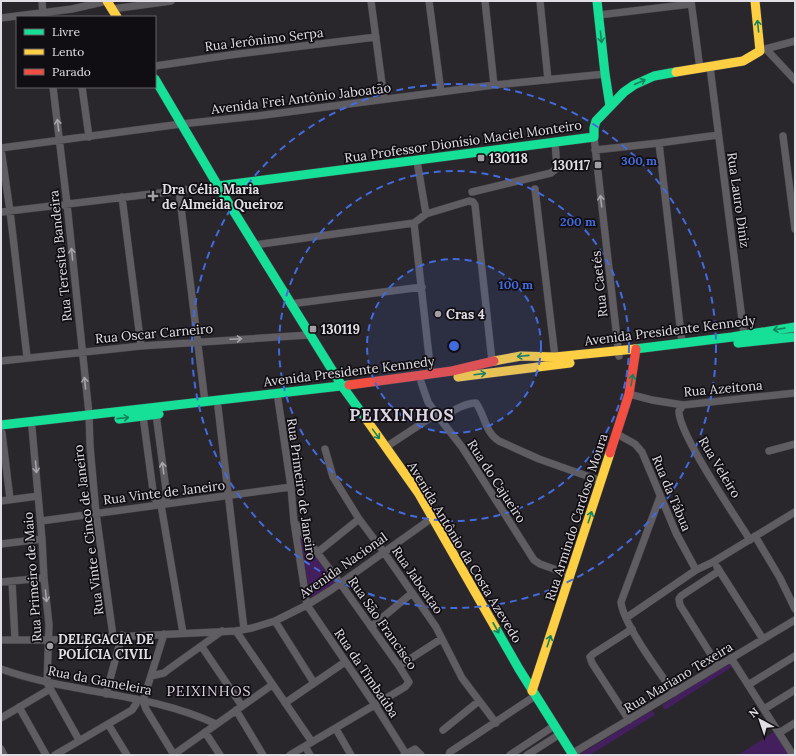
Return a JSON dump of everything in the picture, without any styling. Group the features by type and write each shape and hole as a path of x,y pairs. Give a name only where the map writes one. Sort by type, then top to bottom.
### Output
{"main road":[{"path":"597,1 610,106"},
{"path":"755,1 763,50"},
{"path":"109,4 116,16"},
{"name":"Rua Professor Dionísio Maciel Monteiro","path":"218,186 594,137 596,121 624,92 643,80 654,76 742,61 763,50"},
{"name":"Avenida Antônio da Costa Azevedo","path":"156,81 218,186 344,389 419,494 519,669 573,754"},
{"name":"Avenida Presidente Kennedy","path":"636,352 682,343 795,327"},
{"name":"Avenida Presidente Kennedy","path":"1,433 89,418 205,402 421,382 618,354 795,337"},
{"name":"Rua Armindo Cardoso Moura","path":"534,694 541,665 629,394 636,352"},
{"name":"Avenida Presidente Kennedy","path":"1,425 89,418 143,416 218,407 344,389 460,370 492,361 533,356 555,357 618,354"},
{"path":"519,669 527,671 541,665"}],"street":[{"path":"42,1 43,15"},
{"path":"29,16 109,4 171,1"},
{"path":"371,1 384,99"},
{"path":"429,1 441,92"},
{"path":"485,1 494,85"},
{"path":"540,1 548,80"},
{"path":"599,15 691,2 700,69"},
{"path":"72,9 73,16"},
{"path":"1,18 16,17"},
{"name":"Rua Jerônimo Serpa","path":"156,66 376,37"},
{"name":"Rua Professor Dionísio Maciel Monteiro","path":"763,50 795,41"},
{"path":"763,50 795,80"},
{"name":"Rua Lauro Diniz","path":"710,67 744,335"},
{"name":"Avenida Frei Antônio Jaboatão","path":"1,149 181,124 257,116 494,85 605,74"},
{"name":"Rua Teresita Bandeira","path":"53,88 68,204 89,418"},
{"path":"82,88 89,137"},
{"path":"595,150 718,135"},
{"path":"783,136 795,229"},
{"name":"Rua Caetés","path":"594,137 618,354"},
{"path":"472,192 551,173 557,168 555,142"},
{"path":"659,143 682,343"},
{"path":"1,149 10,211 27,357"},
{"path":"417,161 426,214"},
{"path":"1,212 218,186"},
{"path":"536,188 555,357"},
{"path":"179,191 205,402"},
{"path":"122,197 141,346"},
{"path":"254,245 414,223 426,214 472,201 475,205 492,361"},
{"path":"414,223 431,374"},
{"path":"290,304 422,287"},
{"name":"Rua Oscar Carneiro","path":"1,361 82,351 197,341 309,334"},
{"name":"Rua do Cajueiro","path":"421,382 428,402 462,447 534,560 540,564 571,575"},
{"name":"Rua Azeitona","path":"629,394 652,400 683,405 795,393"},
{"name":"Rua Primeiro de Janeiro","path":"278,399 291,487 294,522 307,605"},
{"path":"386,447 438,417 472,403 476,403 490,433 494,438 539,459 601,481"},
{"name":"Rua Veleiro","path":"683,405 679,411 682,424 705,467 780,578 795,609"},
{"path":"218,407 244,629"},
{"path":"156,414 167,497 161,505"},
{"path":"143,416 154,498 161,505 183,633"},
{"name":"Rua Vinte e Cinco de Janeiro","path":"89,418 96,513 113,636"},
{"name":"Rua Primeiro de Maio","path":"32,428 49,625 49,686"},
{"path":"1,433 10,499"},
{"name":"Rua da Tábua","path":"617,434 639,447 676,533 696,570"},
{"path":"769,451 795,444"},
{"name":"Rua Jaboatao","path":"325,449 334,477 359,520 436,627 441,640 462,678 496,723"},
{"name":"Rua Vinte de Janeiro","path":"41,521 291,487"},
{"path":"1,501 38,496"},
{"path":"660,497 621,602 623,612 632,629 674,693"},
{"path":"626,618 696,570 714,562 795,512"},
{"name":"Avenida Nacional","path":"1,640 49,640 122,635 236,631 275,621 307,605 432,518"},
{"path":"318,552 359,520"},
{"name":"Rua São Francisco","path":"294,522 318,552 409,682 405,687 375,705"},
{"path":"1,544 42,539"},
{"path":"714,562 763,639"},
{"path":"718,666 680,606 679,599 681,596 719,571"},
{"path":"1,582 44,578"},
{"path":"12,581 15,640"},
{"path":"371,627 412,593"},
{"name":"Rua da Timbaúba","path":"307,605 375,705 405,754"},
{"path":"275,621 314,683"},
{"name":"Rua Mariano Texeira","path":"573,754 731,658 795,622"},
{"path":"629,720 592,663 590,657 632,629"},
{"path":"151,676 169,669 223,631"},
{"path":"236,631 312,742"},
{"path":"55,755 132,710 139,700 151,676 164,634"},
{"path":"106,694 122,635"},
{"path":"399,666 441,640"},
{"path":"202,647 239,708 263,755"},
{"path":"748,685 795,656"},
{"path":"731,658 793,755"},
{"path":"285,703 345,662"},
{"name":"Rua da Gameleira","path":"1,669 49,686 106,694 172,707 216,724"},
{"path":"139,700 174,755 272,684"},
{"path":"1,718 19,708 49,686 79,740"},
{"path":"764,709 795,690"},
{"path":"449,755 450,752 496,723 534,694"},
{"path":"443,730 479,701"},
{"path":"290,755 375,705"},
{"path":"19,708 46,755"},
{"path":"779,733 795,723"},
{"path":"108,724 127,755"},
{"path":"510,755 554,726"},
{"path":"336,729 351,755"},
{"path":"205,732 220,755"},
{"path":"527,755 560,734"},
{"path":"305,746 310,755"},
{"path":"1,749 4,755"},
{"path":"405,754 413,750 417,750 421,755"}],"shaded area":[{"path":"298,530 336,582 311,598"},
{"path":"732,660 735,665 665,710 662,705"},
{"path":"652,710 655,715 590,755 579,755"},
{"path":"775,731 790,755 738,755"}],"traffic: fast":[{"path":"597,1 610,106"},
{"path":"218,186 594,137 596,121 624,92 634,85 654,76 676,72"},
{"path":"156,81 218,186 342,386 366,419"},
{"path":"635,349 732,337 795,327"},
{"path":"738,343 795,337"},
{"path":"1,425 349,385"},
{"path":"119,419 159,414"},
{"path":"495,627 519,669 573,755"}],"traffic: slow":[{"path":"107,1 116,16"},
{"path":"676,72 743,61 760,51 755,1"},
{"path":"494,361 521,356 555,357 635,349"},
{"path":"458,377 570,363"},
{"path":"366,419 419,494 495,627"},
{"path":"532,691 610,453"}],"traffic: jam":[{"path":"610,453 629,394 636,349"},
{"path":"349,385 452,371 494,361"}],"place":[{"name":"130118","path":"481,158"},
{"name":"130117","path":"598,165"},
{"name":"Dra Célia Maria de Almeida Queiroz","path":"153,196"},
{"name":"Cras 4","path":"438,314"},
{"name":"130119","path":"313,329"},
{"name":"DELEGACIA DE POLÍCIA CIVIL","path":"50,646"}],"district":[{"name":"PEIXINHOS","path":"402,415"},
{"name":"PEIXINHOS","path":"209,691"}]}
